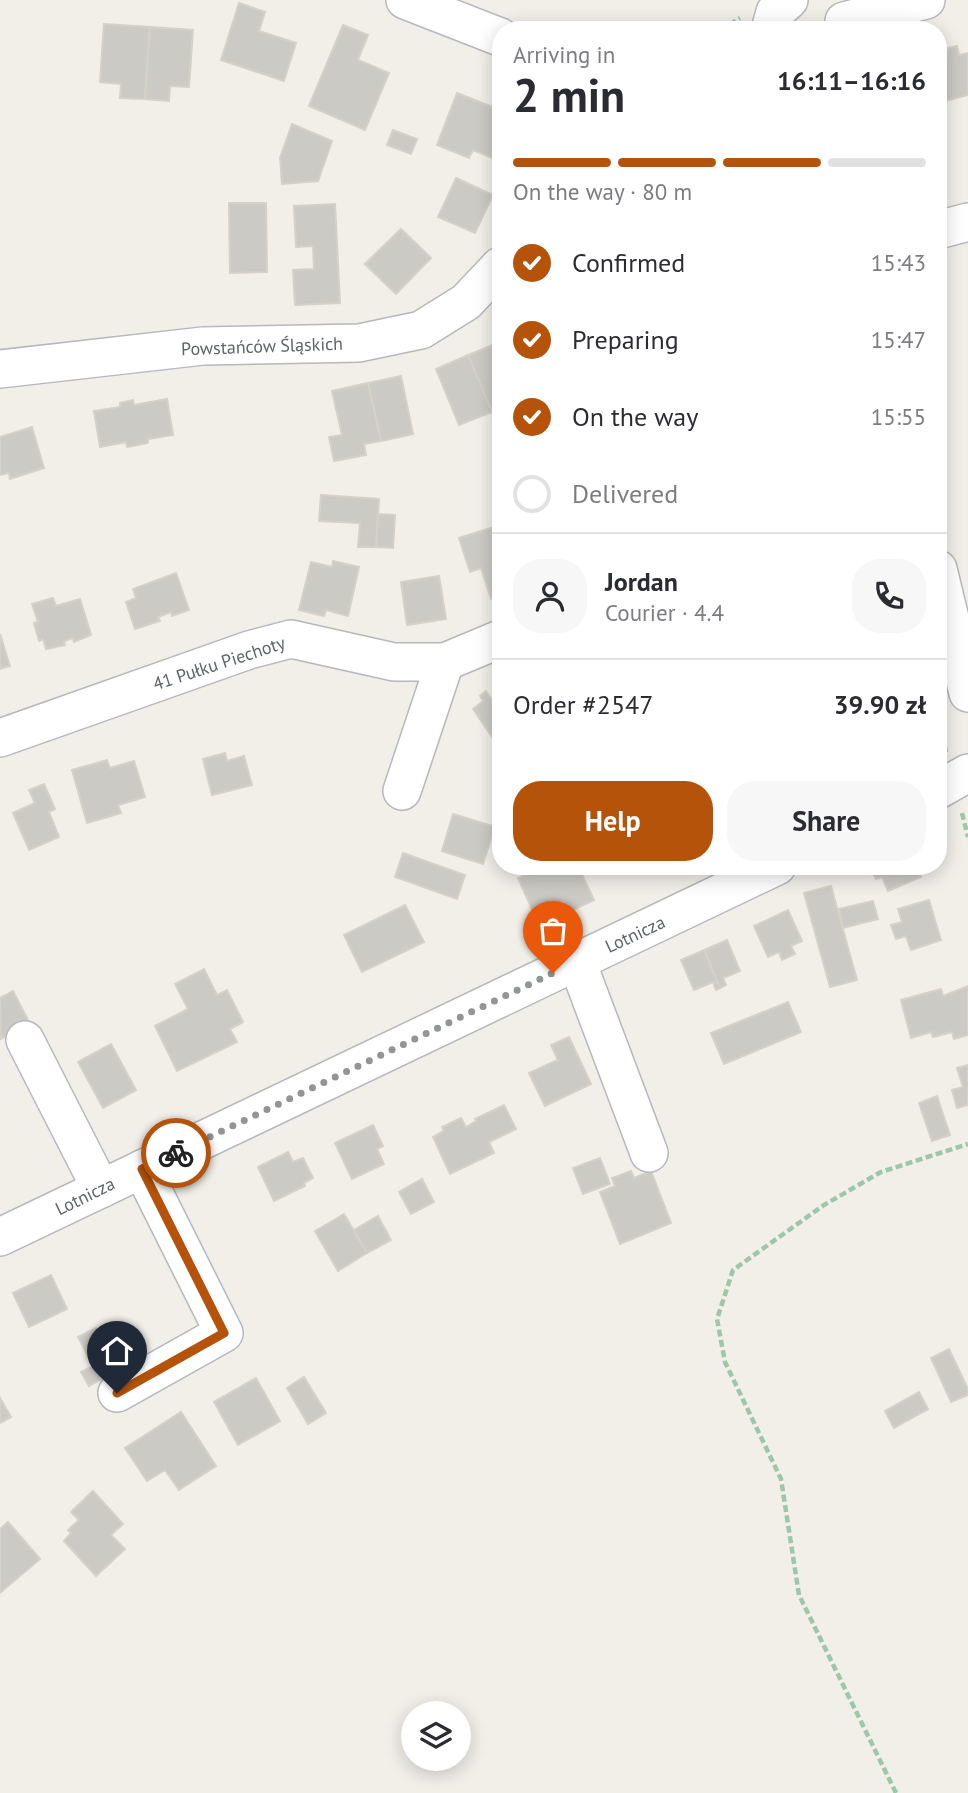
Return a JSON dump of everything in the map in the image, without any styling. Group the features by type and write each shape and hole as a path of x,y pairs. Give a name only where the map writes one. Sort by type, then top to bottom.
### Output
{"street":[{"path":"405,0 492,34"},
{"path":"772,21 775,12 789,0"},
{"path":"838,17 926,0"},
{"path":"947,228 968,222"},
{"name":"Powstańców Śląskich","path":"0,369 203,346 359,343 421,330 466,302 492,274"},
{"path":"947,606 968,693"},
{"name":"41 Pułku Piechoty","path":"0,738 248,650 291,639 394,662 445,662 492,642"},
{"path":"401,791 445,662"},
{"path":"947,785 968,773"},
{"name":"Lotnicza","path":"0,1237 758,875"},
{"path":"577,962 649,1153"},
{"path":"25,1041 101,1189"},
{"path":"117,1393 224,1333 142,1169"}],"path":[{"path":"896,1793 799,1595 780,1479 725,1362 717,1319 733,1270 824,1205 881,1172 968,1144"}],"building":[{"path":"239,3 265,12 259,31 296,43 284,81 221,60"},
{"path":"104,24 150,27 145,99 120,98 121,84 100,82"},
{"path":"343,25 368,35 358,60 389,73 365,130 309,106"},
{"path":"150,27 193,30 189,87 170,86 169,101 145,99"},
{"path":"957,46 959,55 968,53 968,95 947,101 947,48"},
{"path":"457,93 492,107 492,158 473,150 469,158 437,145"},
{"path":"292,124 332,141 318,181 282,184 280,158"},
{"path":"393,130 417,139 411,154 387,145"},
{"path":"456,178 492,195 475,233 438,217"},
{"path":"229,203 266,203 267,272 230,273"},
{"path":"335,204 340,303 295,305 293,270 314,269 313,246 296,247 294,206"},
{"path":"401,229 431,258 396,294 365,264"},
{"path":"492,345 492,412 468,355"},
{"path":"468,355 492,412 459,425 436,369"},
{"path":"401,376 413,434 381,441 368,383"},
{"path":"368,383 381,441 364,444 366,455 334,461 329,437 342,435 332,391"},
{"path":"167,399 173,435 148,439 148,443 127,447 126,442 100,447 94,411 120,407 120,403 133,400 134,405"},
{"path":"32,427 44,468 10,479 9,473 0,475 0,437"},
{"path":"321,495 379,499 376,547 358,547 360,523 319,521"},
{"path":"378,514 395,515 393,548 376,547"},
{"path":"492,528 492,599 481,568 470,572 459,538"},
{"path":"333,561 359,567 348,616 326,610 324,616 299,610 311,562 332,567"},
{"path":"176,573 189,610 172,616 171,612 158,617 160,621 135,629 126,602 136,598 133,589"},
{"path":"439,576 446,619 407,625 401,582"},
{"path":"53,598 56,606 80,599 91,635 74,642 73,638 64,641 65,645 46,649 43,639 39,641 34,623 38,622 32,604"},
{"path":"0,634 10,666 0,669"},
{"path":"486,691 492,700 492,737 473,709 483,701 480,696"},
{"path":"225,753 227,761 244,756 252,785 212,795 203,759"},
{"path":"107,760 110,768 134,761 145,797 118,805 121,813 87,823 72,770"},
{"path":"44,784 55,809 49,812 59,837 29,850 13,813 35,803 29,790"},
{"path":"453,814 492,826 492,836 483,864 442,851"},
{"path":"403,853 465,875 457,899 395,877"},
{"path":"524,875 582,875 594,900 569,912 563,901 535,916 518,878"},
{"path":"874,875 921,877 888,891 882,877 876,879"},
{"path":"831,886 857,980 830,987 804,893"},
{"path":"929,900 941,940 911,950 906,936 896,939 891,925 902,922 898,909"},
{"path":"873,901 878,919 843,928 839,909"},
{"path":"405,905 424,942 362,972 344,935"},
{"path":"788,910 802,941 791,946 795,954 782,960 779,952 768,957 754,926"},
{"path":"727,940 740,971 723,978 726,985 720,988 704,950"},
{"path":"704,950 720,988 716,990 713,982 694,990 681,960"},
{"path":"204,969 217,995 227,990 243,1022 230,1029 237,1042 177,1071 155,1026 188,1009 175,984"},
{"path":"968,986 968,1035 954,1039 952,1032 933,1037 931,1032 911,1038 901,1000 941,989 943,996"},
{"path":"13,991 30,1024 1,1039 0,998"},
{"path":"788,1002 801,1032 724,1064 711,1033"},
{"path":"569,1037 591,1084 545,1106 529,1073 558,1060 551,1045"},
{"path":"111,1044 136,1090 103,1108 78,1062"},
{"path":"968,1065 968,1105 957,1108 952,1090 963,1087 957,1068"},
{"path":"937,1096 950,1135 932,1141 919,1103"},
{"path":"504,1105 516,1129 489,1142 494,1153 450,1174 433,1137 444,1131 442,1127 461,1118 466,1127 476,1121 475,1119"},
{"path":"373,1125 383,1146 377,1149 384,1164 352,1179 335,1143"},
{"path":"288,1152 293,1162 303,1158 313,1178 304,1183 305,1186 274,1201 258,1167"},
{"path":"600,1158 610,1184 583,1194 573,1168"},
{"path":"631,1171 634,1178 651,1171 671,1223 620,1244 600,1192 615,1186 612,1178"},
{"path":"422,1179 434,1202 411,1214 399,1192"},
{"path":"344,1214 367,1253 338,1271 315,1231"},
{"path":"378,1216 391,1240 367,1253 354,1230"},
{"path":"51,1275 67,1309 29,1327 13,1293"},
{"path":"96,1328 118,1370 89,1386 81,1372 93,1366 78,1337"},
{"path":"949,1349 968,1389 968,1395 951,1402 931,1358"},
{"path":"304,1377 326,1413 308,1424 287,1388"},
{"path":"256,1378 280,1421 238,1445 214,1402"},
{"path":"919,1392 928,1409 894,1428 885,1411"},
{"path":"0,1398 11,1417 0,1423"},
{"path":"181,1412 216,1466 179,1490 165,1470 147,1481 125,1448"},
{"path":"93,1491 123,1524 111,1535 125,1549 96,1576 64,1541 71,1533 68,1530 79,1520 71,1512"},
{"path":"8,1522 40,1559 0,1593 0,1529"}],"way so far":[{"path":"176,1153 553,973"}],"route":[{"path":"117,1393 224,1333 142,1169 176,1153"}]}
